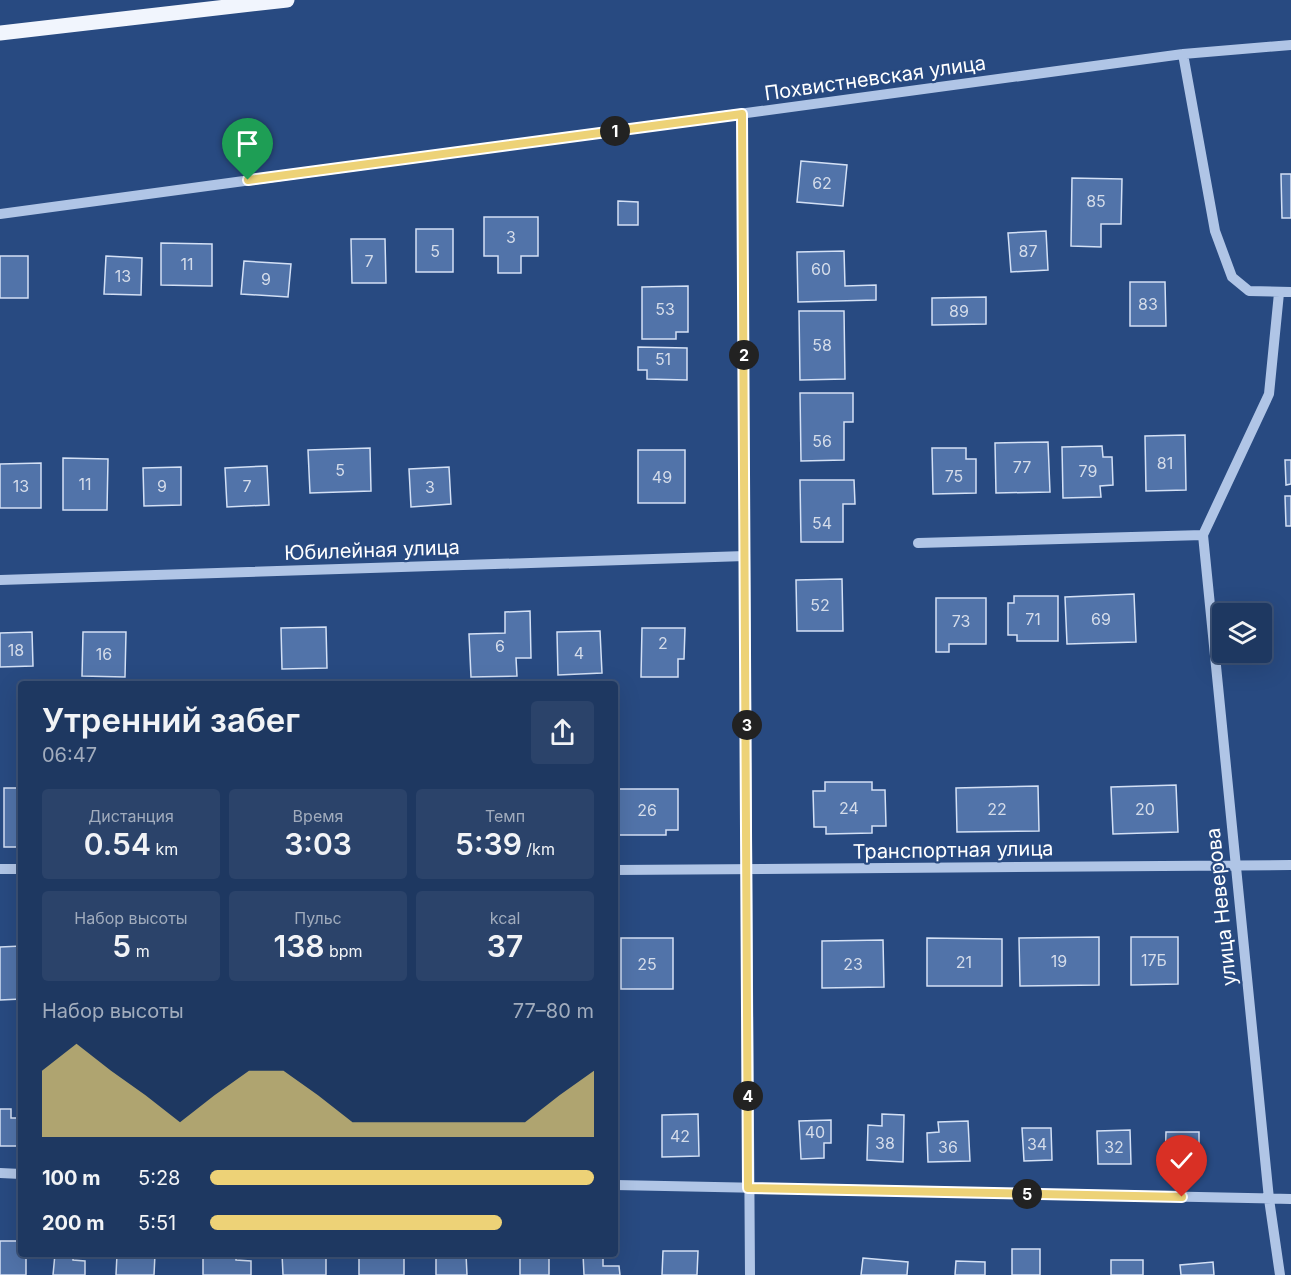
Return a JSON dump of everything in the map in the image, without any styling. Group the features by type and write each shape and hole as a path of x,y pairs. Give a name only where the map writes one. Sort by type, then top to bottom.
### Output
{"main road":[{"path":"0,33 287,0"}],"street":[{"name":"Похвистневская улица","path":"0,214 1183,54 1291,45"},
{"path":"1183,54 1215,231 1232,277 1249,291 1291,292"},
{"path":"742,114 750,1275"},
{"path":"918,543 1203,535 1269,394 1279,292"},
{"name":"улица Неверова","path":"1203,535 1269,1199 1280,1275"},
{"name":"Юбилейная улица","path":"0,580 745,556"},
{"name":"Транспортная улица","path":"618,870 1291,866"},
{"path":"0,869 18,869"},
{"path":"0,1173 18,1174"},
{"path":"618,1185 1291,1199"}],"building":[{"path":"801,161 847,165 843,206 797,202"},
{"path":"1281,174 1291,174 1291,218 1282,218"},
{"path":"1072,178 1122,179 1121,224 1101,224 1101,247 1071,246"},
{"path":"618,201 638,202 638,225 618,225"},
{"path":"484,217 538,217 538,256 521,256 521,273 498,273 498,256 484,256"},
{"path":"416,229 453,229 453,272 416,272"},
{"path":"1046,231 1048,270 1011,272 1008,233"},
{"path":"351,239 385,239 386,283 352,283"},
{"path":"161,243 212,244 212,286 161,285"},
{"path":"844,251 845,286 876,285 876,300 798,302 797,252"},
{"path":"0,256 28,256 28,298 0,298"},
{"path":"106,256 142,258 141,295 104,294"},
{"path":"244,261 291,264 288,297 241,294"},
{"path":"1130,282 1165,282 1166,326 1130,326"},
{"path":"688,286 688,332 676,332 676,339 642,339 642,287"},
{"path":"986,297 986,324 932,325 932,298"},
{"path":"799,311 844,311 845,379 800,380"},
{"path":"638,347 687,348 687,380 647,379 647,370 638,370"},
{"path":"800,393 853,393 853,422 844,422 844,460 801,461"},
{"path":"1185,435 1186,490 1146,491 1145,436"},
{"path":"1048,442 1050,492 996,493 995,443"},
{"path":"1102,446 1103,457 1112,457 1113,485 1100,486 1101,497 1063,498 1062,447"},
{"path":"370,448 371,491 310,493 308,450"},
{"path":"932,448 966,448 966,459 976,459 976,493 933,494"},
{"path":"638,450 685,450 685,503 638,503"},
{"path":"63,458 108,459 107,510 63,510"},
{"path":"1285,460 1291,460 1291,484 1286,485"},
{"path":"41,463 41,508 0,508 0,464"},
{"path":"267,466 269,505 227,507 225,468"},
{"path":"181,467 181,505 144,506 143,468"},
{"path":"449,467 451,504 411,507 409,469"},
{"path":"800,480 854,480 855,504 843,504 843,542 801,542"},
{"path":"1285,496 1291,496 1291,526 1286,526"},
{"path":"842,579 843,631 797,631 796,580"},
{"path":"1134,594 1136,642 1067,644 1065,597"},
{"path":"1014,596 1058,596 1058,641 1017,641 1017,635 1008,635 1008,603 1014,603"},
{"path":"936,598 986,598 986,644 949,644 949,652 936,652"},
{"path":"530,611 531,658 516,658 517,676 471,677 469,634 505,633 505,612"},
{"path":"326,627 327,668 282,669 281,628"},
{"path":"642,628 685,628 684,659 678,659 678,677 641,677"},
{"path":"600,631 602,673 558,675 557,632"},
{"path":"32,632 33,666 0,667 0,633"},
{"path":"83,632 126,632 125,677 82,676"},
{"path":"825,782 872,782 872,790 885,790 886,826 872,826 872,833 826,834 826,827 814,827 813,791 825,791"},
{"path":"1176,785 1178,832 1113,834 1111,787"},
{"path":"1038,786 1039,831 957,832 956,788"},
{"path":"4,788 18,788 18,847 4,847"},
{"path":"618,789 678,789 678,830 666,830 666,835 618,835"},
{"path":"1099,937 1099,985 1020,986 1019,938"},
{"path":"1131,937 1178,937 1178,984 1131,985"},
{"path":"621,938 673,938 673,989 621,989"},
{"path":"927,938 1002,939 1002,986 927,986"},
{"path":"883,940 884,987 822,988 822,941"},
{"path":"18,946 18,999 0,1000 0,947"},
{"path":"0,1109 11,1109 11,1118 18,1118 18,1146 0,1146"},
{"path":"698,1114 699,1156 662,1157 662,1115"},
{"path":"882,1114 904,1115 903,1162 867,1160 868,1125 882,1126"},
{"path":"831,1120 831,1143 824,1143 824,1158 801,1159 799,1121"},
{"path":"968,1121 970,1161 928,1162 927,1133 939,1132 938,1122"},
{"path":"1022,1128 1051,1128 1052,1160 1024,1161"},
{"path":"1130,1130 1131,1164 1098,1164 1097,1131"},
{"path":"1166,1132 1199,1132 1199,1165 1165,1164"},
{"path":"0,1241 18,1241 18,1257 26,1257 26,1275 0,1275"},
{"path":"1012,1249 1040,1249 1040,1275 1012,1275"},
{"path":"663,1251 698,1251 697,1275 662,1275"},
{"path":"55,1257 73,1257 73,1260 85,1261 85,1275 53,1275"},
{"path":"117,1257 155,1257 154,1275 116,1275"},
{"path":"203,1257 236,1257 236,1260 251,1261 251,1275 203,1275"},
{"path":"282,1257 326,1257 326,1275 283,1275"},
{"path":"359,1257 404,1257 404,1275 359,1275"},
{"path":"436,1257 466,1257 467,1275 436,1275"},
{"path":"549,1257 549,1275 520,1275 520,1258"},
{"path":"583,1257 603,1257 603,1266 619,1266 620,1275 584,1275"},
{"path":"863,1258 908,1262 907,1275 861,1275"},
{"path":"1111,1260 1143,1260 1143,1275 1111,1275"},
{"path":"956,1261 985,1262 985,1275 955,1275"},
{"path":"1213,1262 1214,1275 1181,1275 1180,1265"}],"route":[{"path":"248,180 742,114 748,1188 1182,1197"}]}
